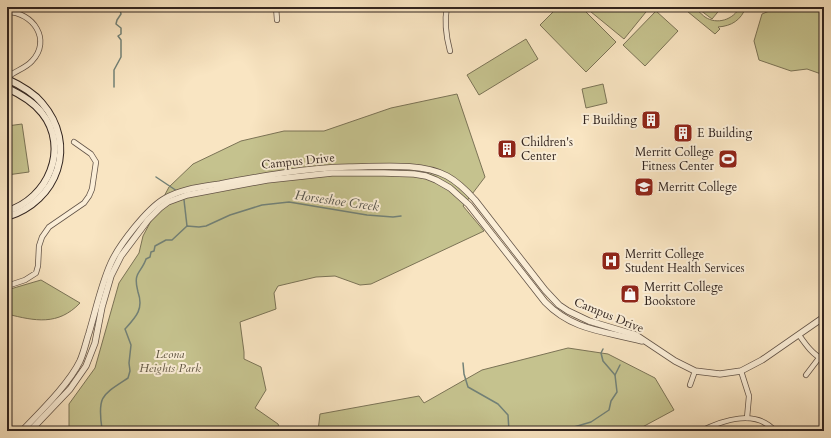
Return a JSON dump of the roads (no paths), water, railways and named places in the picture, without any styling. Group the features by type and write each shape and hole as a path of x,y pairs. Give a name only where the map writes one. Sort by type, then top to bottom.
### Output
{"main road":[{"path":"7,79 33,94 42,102 55,122 60,147 59,162 56,173 44,195 26,210 7,217"},
{"path":"7,88 29,100 43,114 52,135 54,148 51,172 39,191 22,205 7,211"}],"street":[{"path":"276,7 277,20"},
{"path":"447,7 445,22 450,51"},
{"path":"7,12 20,14 33,22 38,31 40,42 39,48 33,60 27,66 11,74 7,79"},
{"path":"7,286 25,280 36,273 38,266 39,246 42,237 49,227 84,204 89,196 92,189 96,162 91,154 74,142"},
{"name":"Campus Drive","path":"22,431 76,369 85,348 111,262 116,253 151,212 178,198 207,189 251,178 313,169 415,168 428,169 440,173 455,181 467,191 545,290 559,305 577,316 589,321 636,335 675,361 695,371 720,374 741,371 762,360 824,317"},
{"name":"Campus Drive","path":"207,189 282,178 332,173 414,174 436,180 450,188 469,204 542,298 554,311 570,322 592,330 646,342"},
{"name":"Campus Drive","path":"30,431 70,389 81,375 93,350 102,307 116,264 151,212"},
{"path":"799,335 811,351 819,358 824,360"},
{"path":"806,375 819,358"},
{"path":"690,385 695,371"},
{"path":"741,371 749,396 748,418"},
{"path":"701,431 729,420 748,418 762,421 768,424 775,431"}],"waterway":[{"path":"114,87 114,70 121,57 121,40 118,36 121,34 121,28 116,24 121,14 120,10 122,7"},
{"path":"156,177 177,191"},
{"path":"184,200 187,226"},
{"name":"Horseshoe Creek","path":"104,431 102,429 100,410 101,403 103,398 112,388 128,378 130,371 129,363 131,345 125,329 136,317 139,308 140,298 136,278 146,259 150,257 151,252 154,251 155,246 166,240 172,240 187,226 206,226 230,215 262,205 289,202 367,215 393,217 401,216"},
{"path":"603,349 601,353 603,361 615,375"},
{"path":"463,363 464,374 468,387 498,404 508,415 509,431"},
{"path":"571,431 574,427 591,422 609,410 611,401 617,392 615,375 620,365"}],"place":[{"name":"F Building","path":"651,120"},
{"name":"E Building","path":"683,133"},
{"name":"Children's Center","path":"507,149"},
{"name":"Merritt College Fitness Center","path":"728,159"},
{"name":"Merritt College","path":"644,187"},
{"name":"Merritt College Student Health Services","path":"611,261"},
{"name":"Merritt College Bookstore","path":"630,294"}],"park label":[{"name":"Leona Heights Park","path":"170,361"}]}
